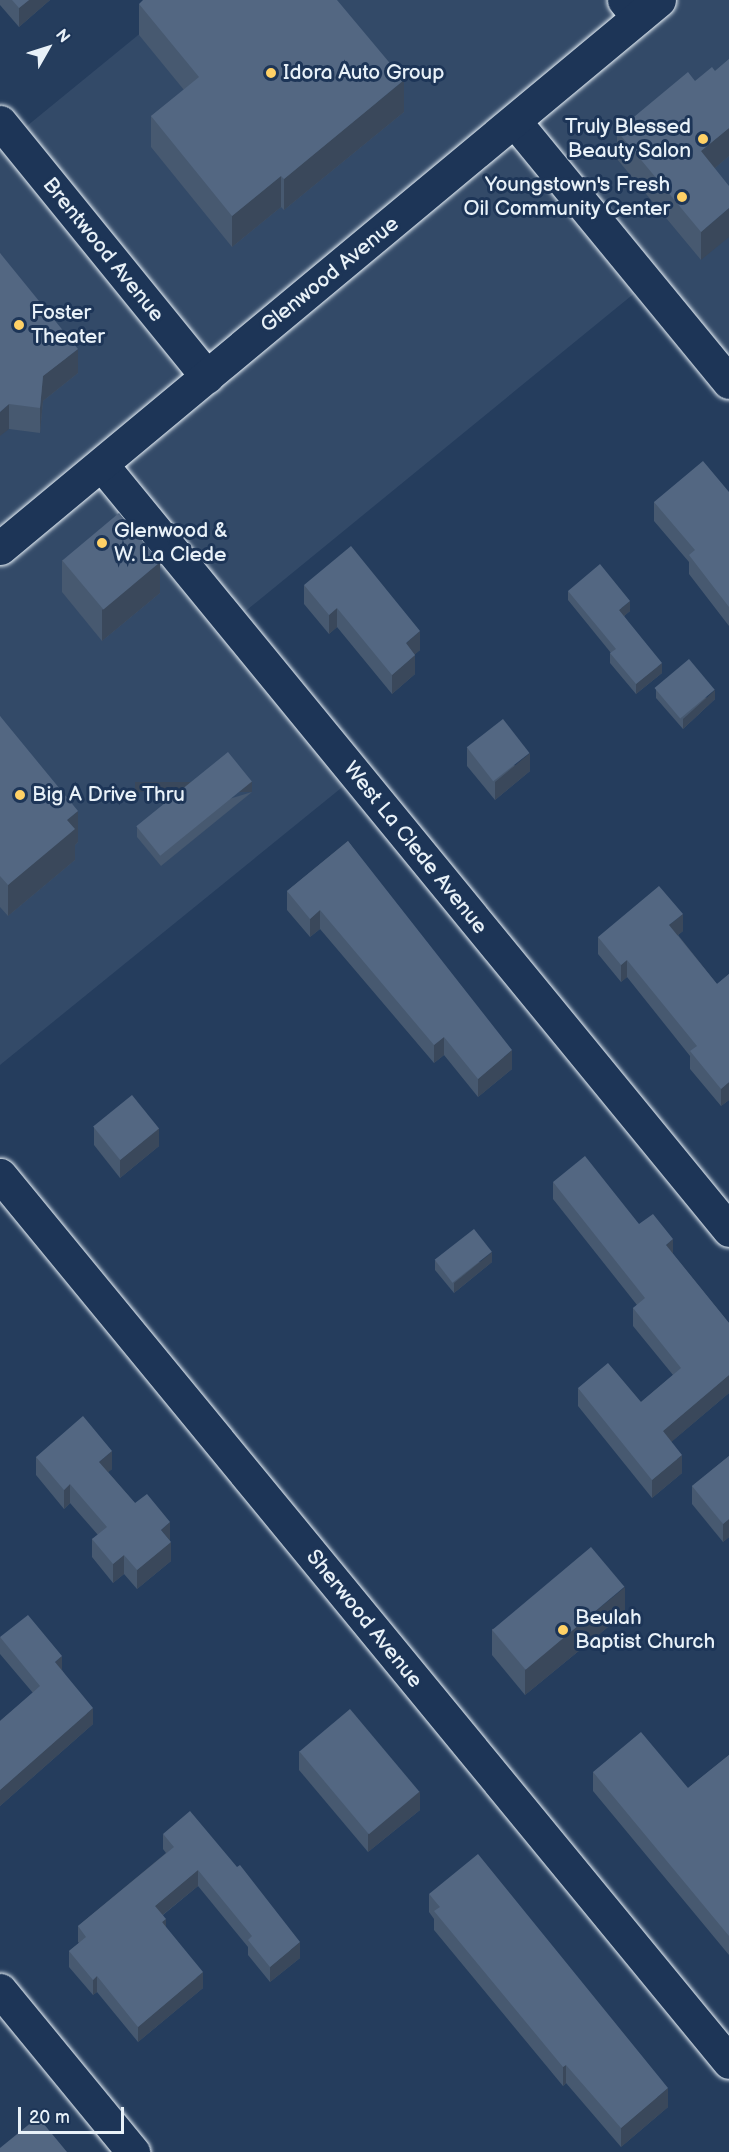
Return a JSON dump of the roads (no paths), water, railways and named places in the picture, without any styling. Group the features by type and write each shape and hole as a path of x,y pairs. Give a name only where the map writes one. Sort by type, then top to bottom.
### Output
{"street":[{"name":"Glenwood Avenue","path":"0,548 516,123 640,6"},
{"name":"Brentwood Avenue","path":"0,122 207,377"},
{"path":"516,123 729,382"},
{"name":"West La Clede Avenue","path":"102,465 729,1230"},
{"name":"Sherwood Avenue","path":"0,1175 729,2062"},
{"path":"0,1990 133,2152"}],"place":[{"name":"Idora Auto Group","path":"271,73"},
{"name":"Truly Blessed Beauty Salon","path":"703,139"},
{"name":"Youngstown's Fresh Oil Community Center","path":"682,197"},
{"name":"Foster Theater","path":"19,325"},
{"name":"Glenwood & W. La Clede","path":"102,543"},
{"name":"Big A Drive Thru","path":"20,795"},
{"name":"Beulah Baptist Church","path":"563,1630"}]}
